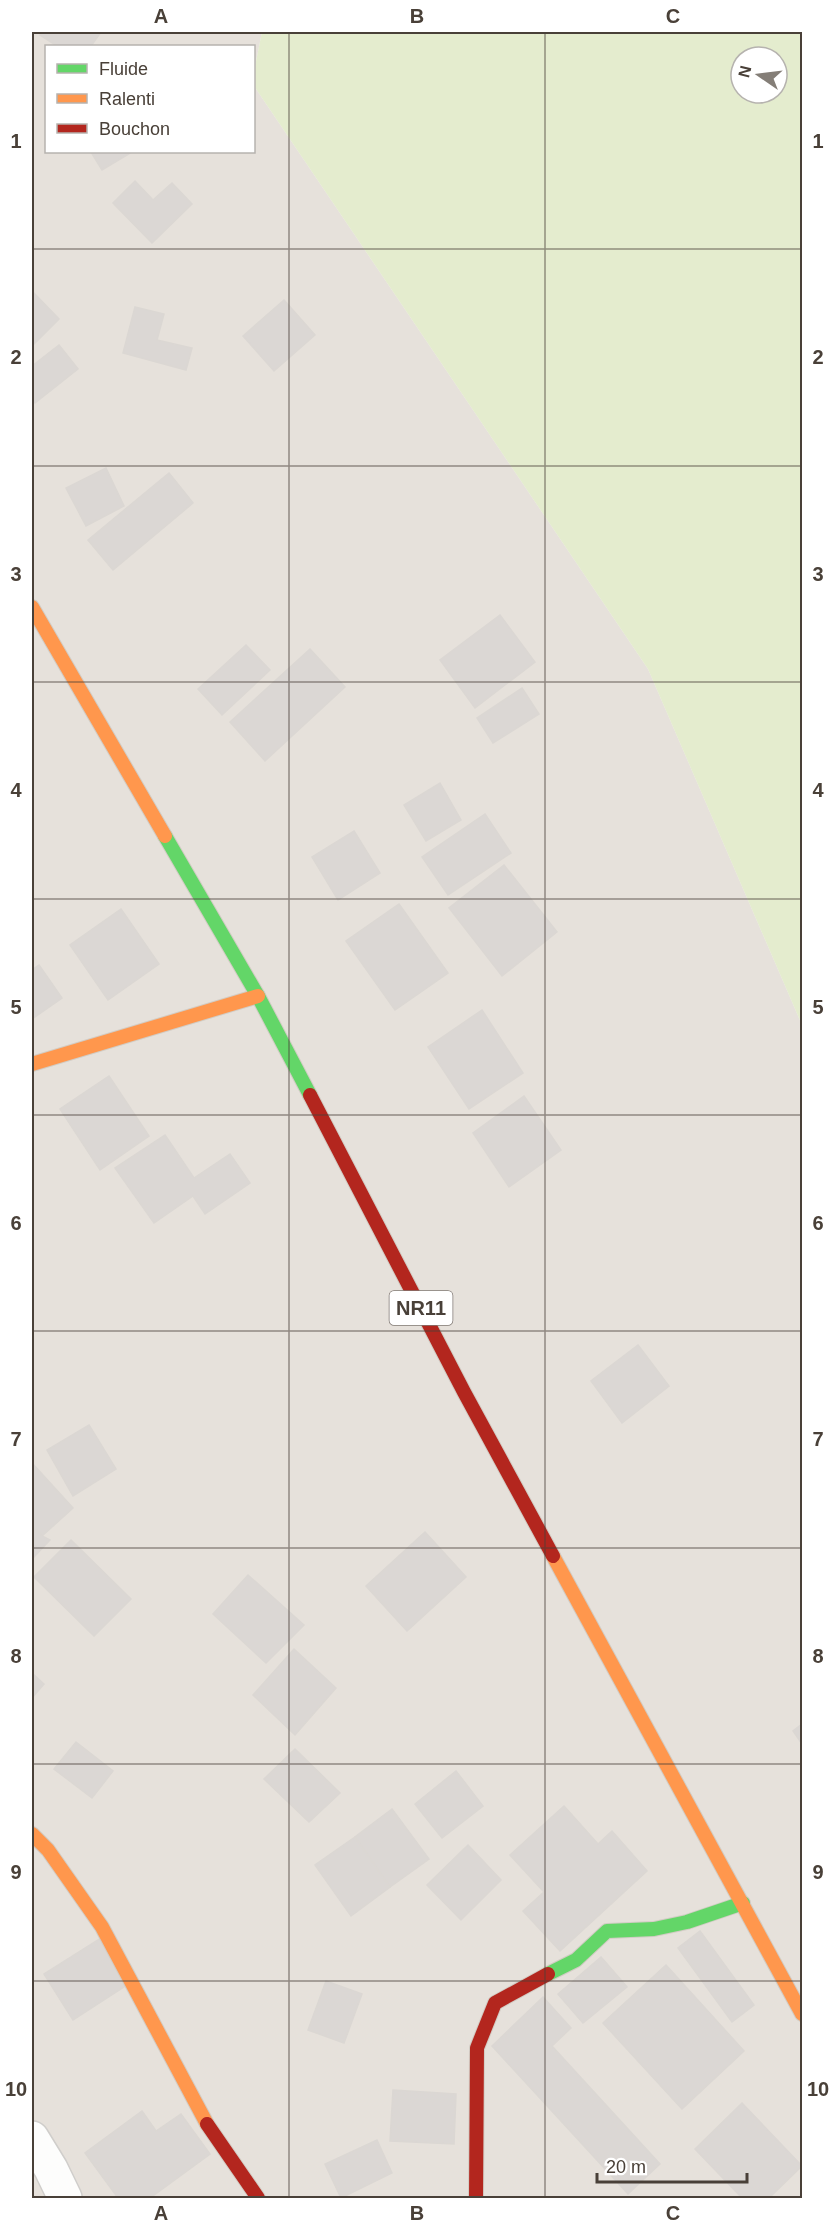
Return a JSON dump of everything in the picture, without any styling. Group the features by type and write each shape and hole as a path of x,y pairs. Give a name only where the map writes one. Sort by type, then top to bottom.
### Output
{"main road":[{"name":"NR11","path":"32,607 258,996 464,1392 802,2014"},
{"path":"32,1064 258,996"},
{"path":"32,1834 48,1850 102,1928 212,2133 258,2199"},
{"path":"476,2199 477,2049 495,2003 530,1982 576,1960 608,1930 654,1929 687,1922 742,1903"}],"street":[{"path":"32,2138 51,2169 65,2199"}],"shaded area":[{"path":"32,32 262,32 255,66 255,45 45,45 45,153 255,153 255,87 648,669 802,1025 802,2198 32,2198"}],"green space":[{"path":"262,32 802,32 802,1025 648,669 255,87 255,66"}],"building":[{"path":"42,32 101,32 92,45 55,45 40,35"},
{"path":"92,153 130,153 102,170"},
{"path":"135,181 153,200 172,183 192,204 152,243 113,203"},
{"path":"32,291 59,319 32,346"},
{"path":"284,300 315,335 274,371 243,336"},
{"path":"135,307 164,314 157,340 192,348 186,370 123,353"},
{"path":"59,345 78,369 35,403 32,399 32,366"},
{"path":"106,468 124,506 86,526 66,488"},
{"path":"169,473 193,503 113,570 88,540"},
{"path":"500,615 535,662 475,708 440,660"},
{"path":"246,645 270,670 222,715 198,689"},
{"path":"310,649 345,687 265,761 230,722"},
{"path":"522,688 539,714 493,743 477,718"},
{"path":"440,783 461,820 426,841 404,805"},
{"path":"485,814 511,853 448,895 422,857"},
{"path":"354,831 380,873 338,900 312,857"},
{"path":"504,865 557,932 502,976 449,908"},
{"path":"399,904 448,973 395,1010 346,941"},
{"path":"121,909 159,964 108,1000 70,945"},
{"path":"39,965 62,998 32,1019 32,970"},
{"path":"482,1010 523,1073 469,1109 428,1047"},
{"path":"109,1076 149,1136 100,1170 60,1109"},
{"path":"524,1096 561,1150 509,1187 473,1133"},
{"path":"165,1135 194,1178 230,1154 250,1183 205,1214 193,1196 154,1223 115,1168"},
{"path":"638,1345 669,1386 622,1423 591,1381"},
{"path":"89,1425 116,1469 73,1496 47,1450"},
{"path":"32,1463 73,1508 42,1536 32,1525"},
{"path":"32,1525 42,1536 50,1540 32,1559"},
{"path":"425,1532 466,1577 407,1631 366,1586"},
{"path":"71,1540 131,1599 94,1636 34,1577"},
{"path":"248,1575 304,1625 266,1663 213,1614"},
{"path":"294,1649 336,1688 295,1735 253,1695"},
{"path":"32,1673 44,1684 32,1698"},
{"path":"802,1724 802,1744 793,1731"},
{"path":"76,1742 113,1771 92,1798 54,1769"},
{"path":"295,1749 340,1793 309,1822 264,1779"},
{"path":"456,1771 483,1806 442,1838 415,1804"},
{"path":"564,1806 598,1844 612,1831 647,1871 560,1951 523,1911 544,1892 510,1855"},
{"path":"392,1809 429,1859 390,1887 355,1837"},
{"path":"355,1837 390,1887 351,1916 315,1865"},
{"path":"468,1845 501,1880 461,1920 427,1885"},
{"path":"700,1931 754,2005 732,2022 678,1948"},
{"path":"101,1938 130,1983 73,2020 44,1974"},
{"path":"601,1957 627,1987 583,2023 558,1994"},
{"path":"666,1965 744,2051 682,2109 603,2023"},
{"path":"326,1981 362,1994 344,2043 308,2030"},
{"path":"543,1997 571,2028 552,2046 660,2164 628,2194 492,2046"},
{"path":"393,2090 456,2094 454,2144 390,2141"},
{"path":"742,2103 802,2166 769,2198 742,2198 695,2149"},
{"path":"142,2111 156,2131 181,2114 210,2154 150,2198 118,2198 85,2153"},
{"path":"377,2140 392,2173 341,2198 325,2164"}],"traffic: fast":[{"path":"165,836 258,996 310,1095"},
{"path":"548,1974 576,1960 607,1931 654,1929 687,1922 743,1903"}],"traffic: slow":[{"path":"32,607 165,836"},
{"path":"32,1064 258,996"},
{"path":"553,1556 802,2014"},
{"path":"32,1834 48,1850 102,1927 207,2124"}],"traffic: jam":[{"path":"310,1095 464,1392 553,1556"},
{"path":"476,2198 477,2048 495,2003 548,1974"},
{"path":"207,2124 258,2198"}]}
